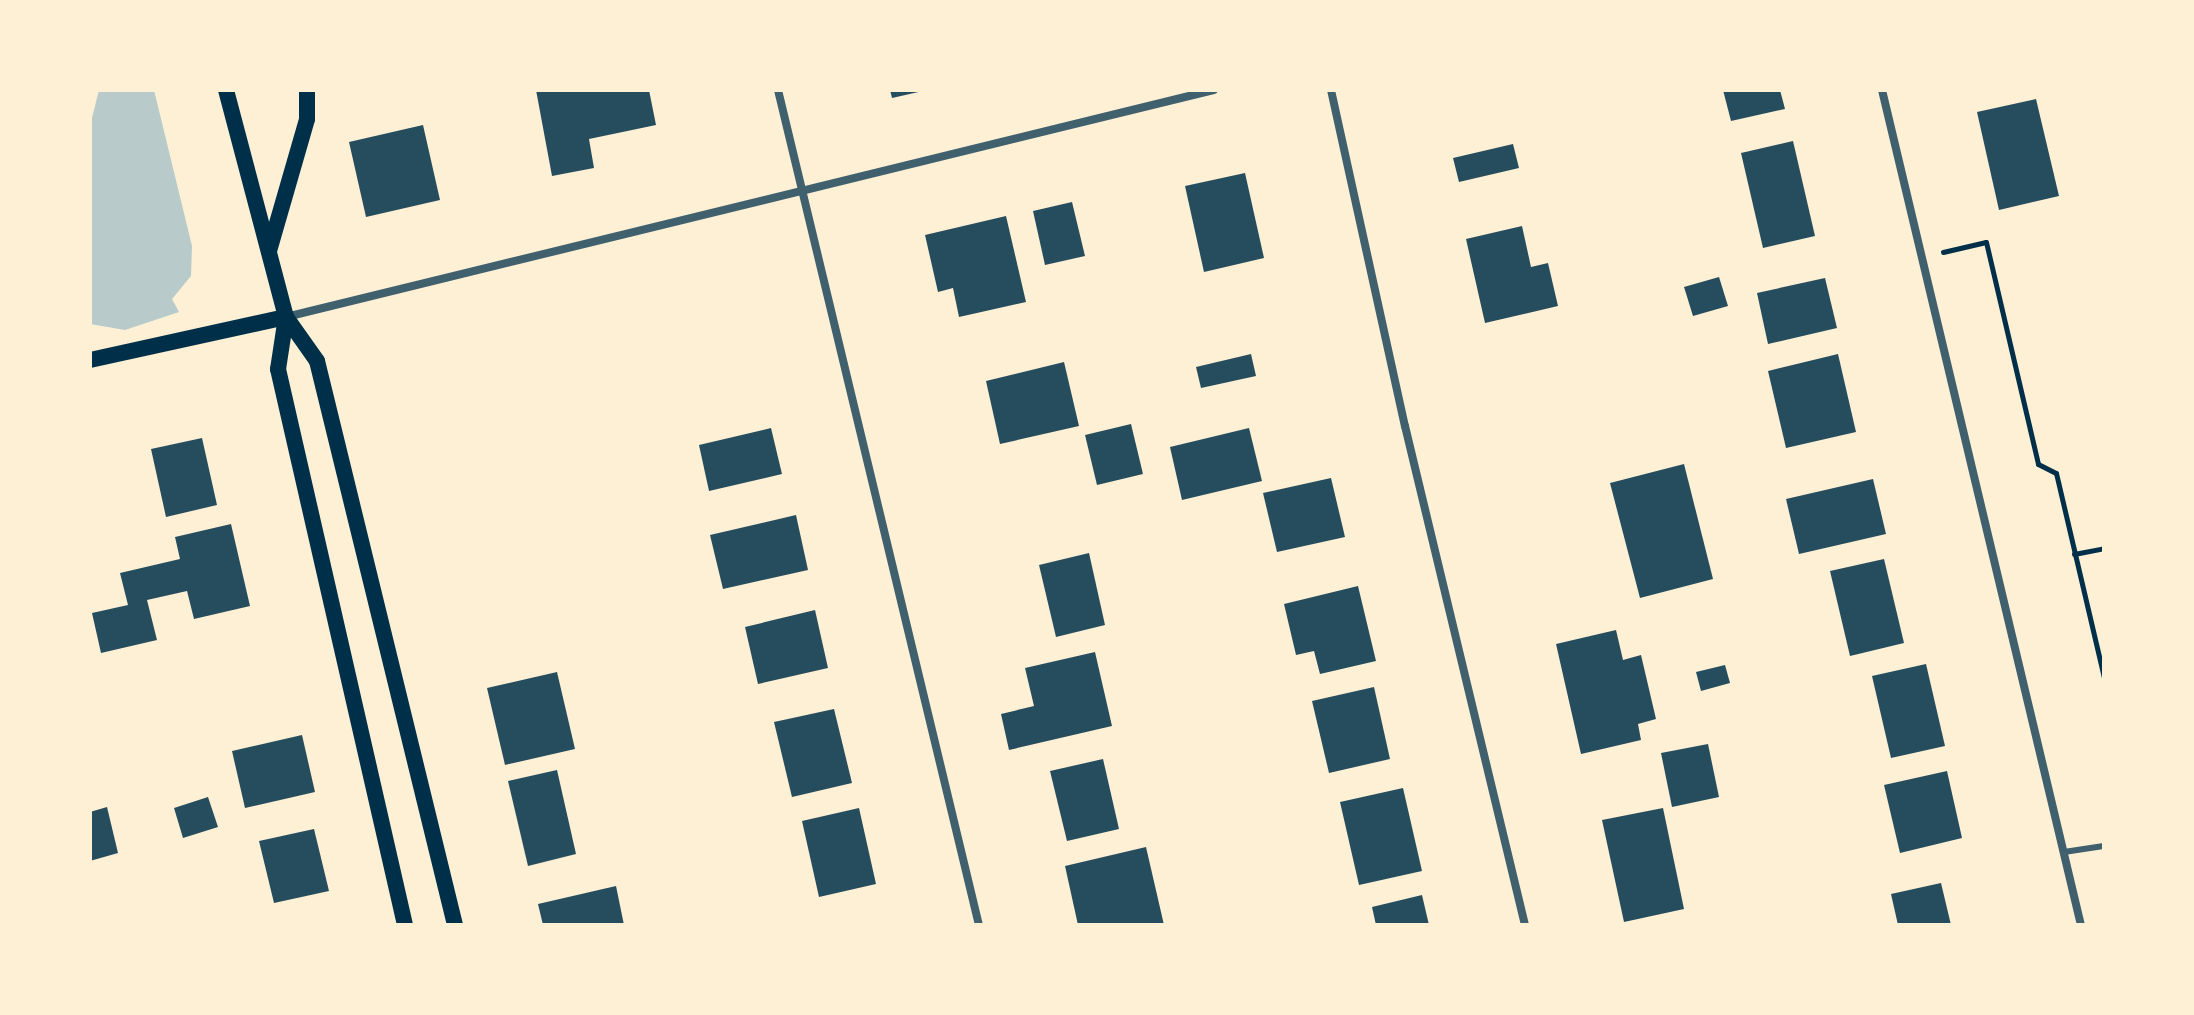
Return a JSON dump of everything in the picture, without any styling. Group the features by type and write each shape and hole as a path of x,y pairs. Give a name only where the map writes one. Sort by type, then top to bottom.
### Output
{"main road":[{"path":"226,90 286,317 317,361 455,925"},
{"path":"269,252 307,119 307,90"},
{"path":"90,360 286,317"},
{"path":"286,317 278,369 405,925"}],"street":[{"path":"778,90 979,925"},
{"path":"286,317 802,187 1214,90"},
{"path":"1331,90 1405,426 1525,925"},
{"path":"1882,90 2081,925"}],"lane":[{"path":"2064,852 2104,846"}],"path":[{"path":"1924,256 1986,242 2038,464 2056,473 2104,678"},
{"path":"2074,554 2104,548"}],"shaded area":[{"path":"99,90 154,90 192,246 191,276 172,299 179,312 125,330 90,324 90,126"}],"building":[{"path":"536,90 649,90 656,125 589,139 594,168 552,176"},
{"path":"890,90 923,90 923,91 892,98"},
{"path":"1723,90 1780,90 1785,109 1731,121"},
{"path":"2036,99 2059,196 1999,210 1977,112"},
{"path":"423,125 440,200 366,217 349,142"},
{"path":"1793,141 1815,236 1763,248 1741,153"},
{"path":"1513,144 1519,168 1459,182 1453,158"},
{"path":"1245,173 1264,258 1204,272 1185,186"},
{"path":"1072,202 1085,256 1045,265 1033,211"},
{"path":"1006,216 1026,302 959,317 953,288 938,292 925,235"},
{"path":"1522,226 1531,267 1548,263 1558,306 1485,323 1466,239"},
{"path":"1719,277 1728,306 1693,316 1684,287"},
{"path":"1825,278 1837,328 1768,344 1757,293"},
{"path":"1251,354 1256,376 1201,388 1196,367"},
{"path":"1838,354 1856,432 1786,448 1768,371"},
{"path":"1064,362 1079,426 1000,444 986,381"},
{"path":"1131,424 1143,474 1097,485 1085,435"},
{"path":"771,428 782,474 709,491 699,445"},
{"path":"1249,428 1262,481 1182,500 1170,447"},
{"path":"202,438 217,505 166,517 151,449"},
{"path":"1684,464 1713,579 1640,598 1610,483"},
{"path":"1331,478 1345,537 1277,552 1263,493"},
{"path":"1873,479 1886,534 1799,554 1786,499"},
{"path":"796,515 808,570 723,589 710,535"},
{"path":"231,524 250,606 194,619 187,591 147,600 157,640 101,653 92,613 128,605 120,573 180,559 175,537"},
{"path":"1089,553 1105,625 1056,637 1039,565"},
{"path":"1884,559 1904,643 1850,656 1830,571"},
{"path":"1358,586 1376,661 1320,674 1314,651 1296,655 1284,604"},
{"path":"815,610 828,668 758,684 745,627"},
{"path":"1616,630 1623,660 1641,655 1656,719 1638,724 1641,740 1581,754 1556,644"},
{"path":"1095,652 1112,726 1009,750 1001,714 1034,706 1025,668"},
{"path":"1926,664 1945,746 1891,758 1872,676"},
{"path":"1725,665 1730,683 1701,691 1696,672"},
{"path":"557,672 575,749 505,765 487,688"},
{"path":"1374,687 1390,759 1329,773 1312,701"},
{"path":"834,709 852,783 792,797 774,722"},
{"path":"302,735 315,792 245,808 232,751"},
{"path":"1708,744 1719,797 1672,807 1661,753"},
{"path":"1103,759 1119,829 1067,841 1050,771"},
{"path":"557,770 576,854 528,866 508,781"},
{"path":"1947,771 1962,838 1900,853 1884,785"},
{"path":"1403,788 1422,871 1359,885 1340,802"},
{"path":"208,797 218,827 183,838 174,808"},
{"path":"107,807 118,853 90,861 90,812"},
{"path":"859,808 876,884 819,897 802,821"},
{"path":"1663,808 1684,909 1624,922 1602,820"},
{"path":"314,829 329,891 274,903 259,841"},
{"path":"1146,847 1164,925 1078,925 1065,866"},
{"path":"1941,883 1951,925 1898,925 1891,894"},
{"path":"616,886 624,925 543,925 538,904"},
{"path":"1422,895 1429,925 1376,925 1372,907"}]}
